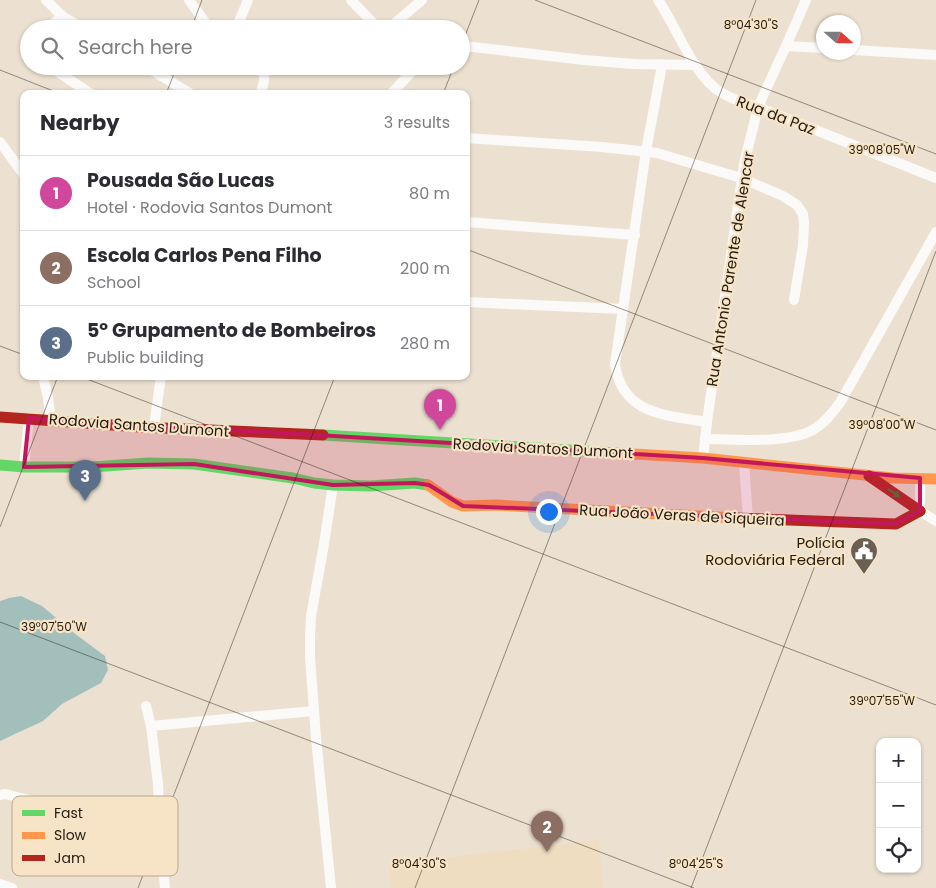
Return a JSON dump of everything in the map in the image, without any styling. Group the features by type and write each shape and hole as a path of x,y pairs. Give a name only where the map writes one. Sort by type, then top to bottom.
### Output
{"main road":[{"name":"Rodovia Santos Dumont","path":"0,417 703,458 868,476 936,479"},
{"name":"Rua João Veras de Siqueira","path":"0,465 92,467 148,463 194,464 333,485 370,486 415,483 429,485 452,502 463,506 505,506 748,519 896,524 920,511"},
{"path":"868,476 920,511"}],"street":[{"path":"46,0 69,20"},
{"path":"189,0 203,20"},
{"path":"240,20 248,0"},
{"path":"350,0 370,20"},
{"path":"399,20 422,0"},
{"name":"Rua da Paz","path":"658,0 704,78 722,93 936,178"},
{"name":"Rua Antonio Parente de Alencar","path":"703,458 744,164 758,107 806,0"},
{"path":"57,20 62,16"},
{"path":"786,46 816,48"},
{"path":"470,47 634,64 696,65"},
{"path":"861,50 936,55"},
{"path":"662,65 646,151 615,364 617,376 628,395 646,410 658,414 707,422"},
{"path":"62,75 85,90"},
{"path":"262,90 265,75"},
{"path":"395,90 408,75"},
{"path":"161,76 184,90"},
{"path":"470,138 646,151 670,156 742,178 783,196 797,205 803,214 804,223 803,245 794,300"},
{"path":"0,142 20,170"},
{"path":"470,222 635,235"},
{"path":"706,439 790,438 811,431 834,412 932,247 936,232"},
{"path":"470,302 623,309"},
{"path":"44,380 51,420"},
{"path":"154,427 160,380"},
{"path":"24,467 29,418"},
{"path":"744,463 748,519"},
{"path":"920,478 920,511 936,522"},
{"path":"331,888 310,657 311,616 333,485"},
{"path":"146,706 151,726 158,796"},
{"path":"151,726 314,711"},
{"path":"0,884 12,888"}],"highlighted area":[{"path":"29,418 703,458 920,478 920,511 896,524 463,506 429,485 415,483 333,485 194,464 24,467"}],"shaded area":[{"path":"599,840 603,888 391,888 389,864"}],"water":[{"path":"21,596 42,606 105,656 108,670 101,683 62,704 43,721 0,741 0,601"}],"traffic: fast":[{"path":"323,435 617,453"},
{"path":"0,465 92,467 148,463 194,464 333,485 370,486 415,483 428,485"}],"traffic: slow":[{"path":"617,453 703,458 893,478 936,479"},
{"path":"428,485 452,502 463,506 496,505 736,518"}],"traffic: jam":[{"path":"0,417 140,427 323,435"},
{"path":"869,476 920,511"},
{"path":"736,518 896,524 920,511"}],"place":[{"name":"Pousada São Lucas","path":"440,430"},
{"name":"5º Grupamento de Bombeiros","path":"85,501"},
{"name":"Polícia Rodoviária Federal","path":"864,575"},
{"name":"Escola Carlos Pena Filho","path":"547,852"}]}
